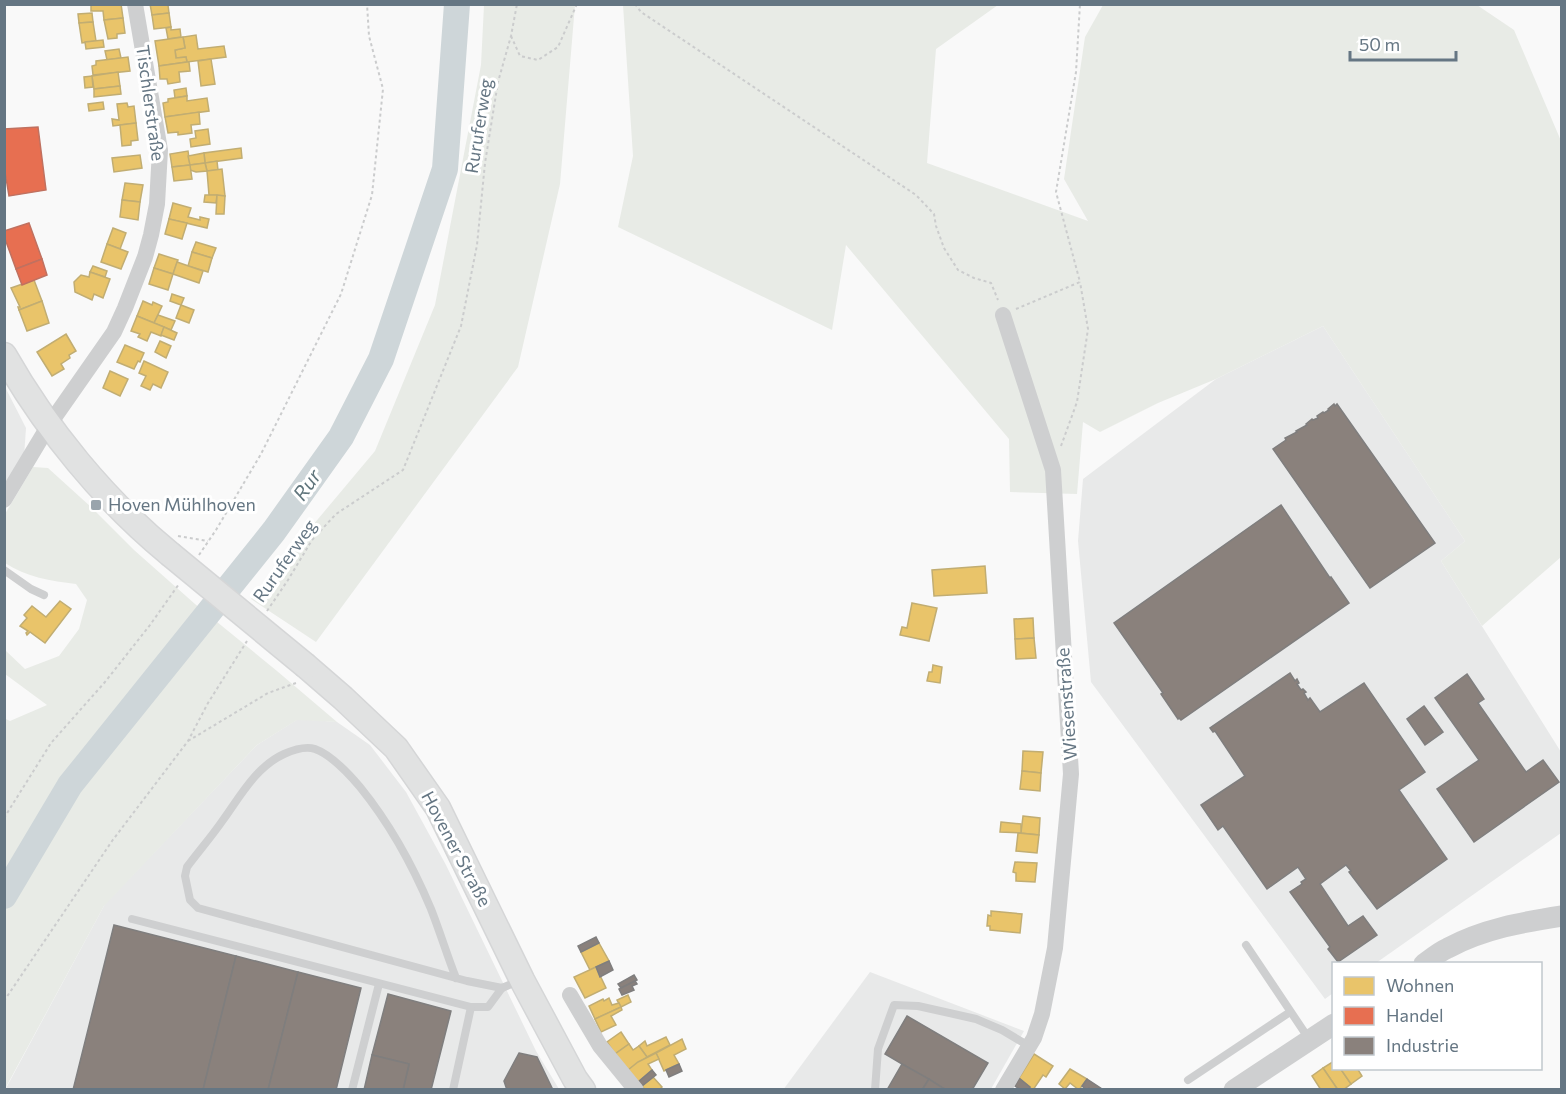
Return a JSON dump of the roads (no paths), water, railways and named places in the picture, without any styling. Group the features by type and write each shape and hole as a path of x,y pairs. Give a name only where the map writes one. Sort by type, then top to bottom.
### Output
{"main road":[{"name":"Hovener Straße","path":"4,355 49,425 115,504 153,540 171,544 303,673 343,698 396,748 438,808 512,984 583,1089"}],"street":[{"name":"Tischlerstraße","path":"4,500 49,425 114,332 145,257 151,235 157,204 160,150 135,4"},
{"name":"Wiesenstraße","path":"1003,315 1053,470 1071,774 1055,948 1042,1014 1034,1038 1003,1089"},
{"path":"1426,962 1447,948 1474,936 1518,923 1562,916"},
{"path":"570,995 600,1046 636,1089"},
{"path":"1234,1089 1332,1025"}],"lane":[{"path":"4,570 31,589 44,595"},
{"path":"456,978 431,909 403,848 368,796 348,773 315,749 302,748 284,754 263,768 251,780 187,867 185,876 190,900 198,908 456,978 512,984"},
{"path":"132,919 471,1007 488,1007 512,984"},
{"path":"1246,945 1309,1040"},
{"path":"352,1089 379,984"},
{"path":"875,1089 878,1049 894,1005 918,1006 976,1019 1002,1030 1029,1046"},
{"path":"453,1089 471,1007"},
{"path":"1188,1080 1290,1011"}],"waterway":[{"name":"Rur","path":"4,896 70,785 274,531 341,437 381,359 445,169 457,4"}],"place":[{"name":"Hoven Mühlhoven","path":"96,505"}]}
